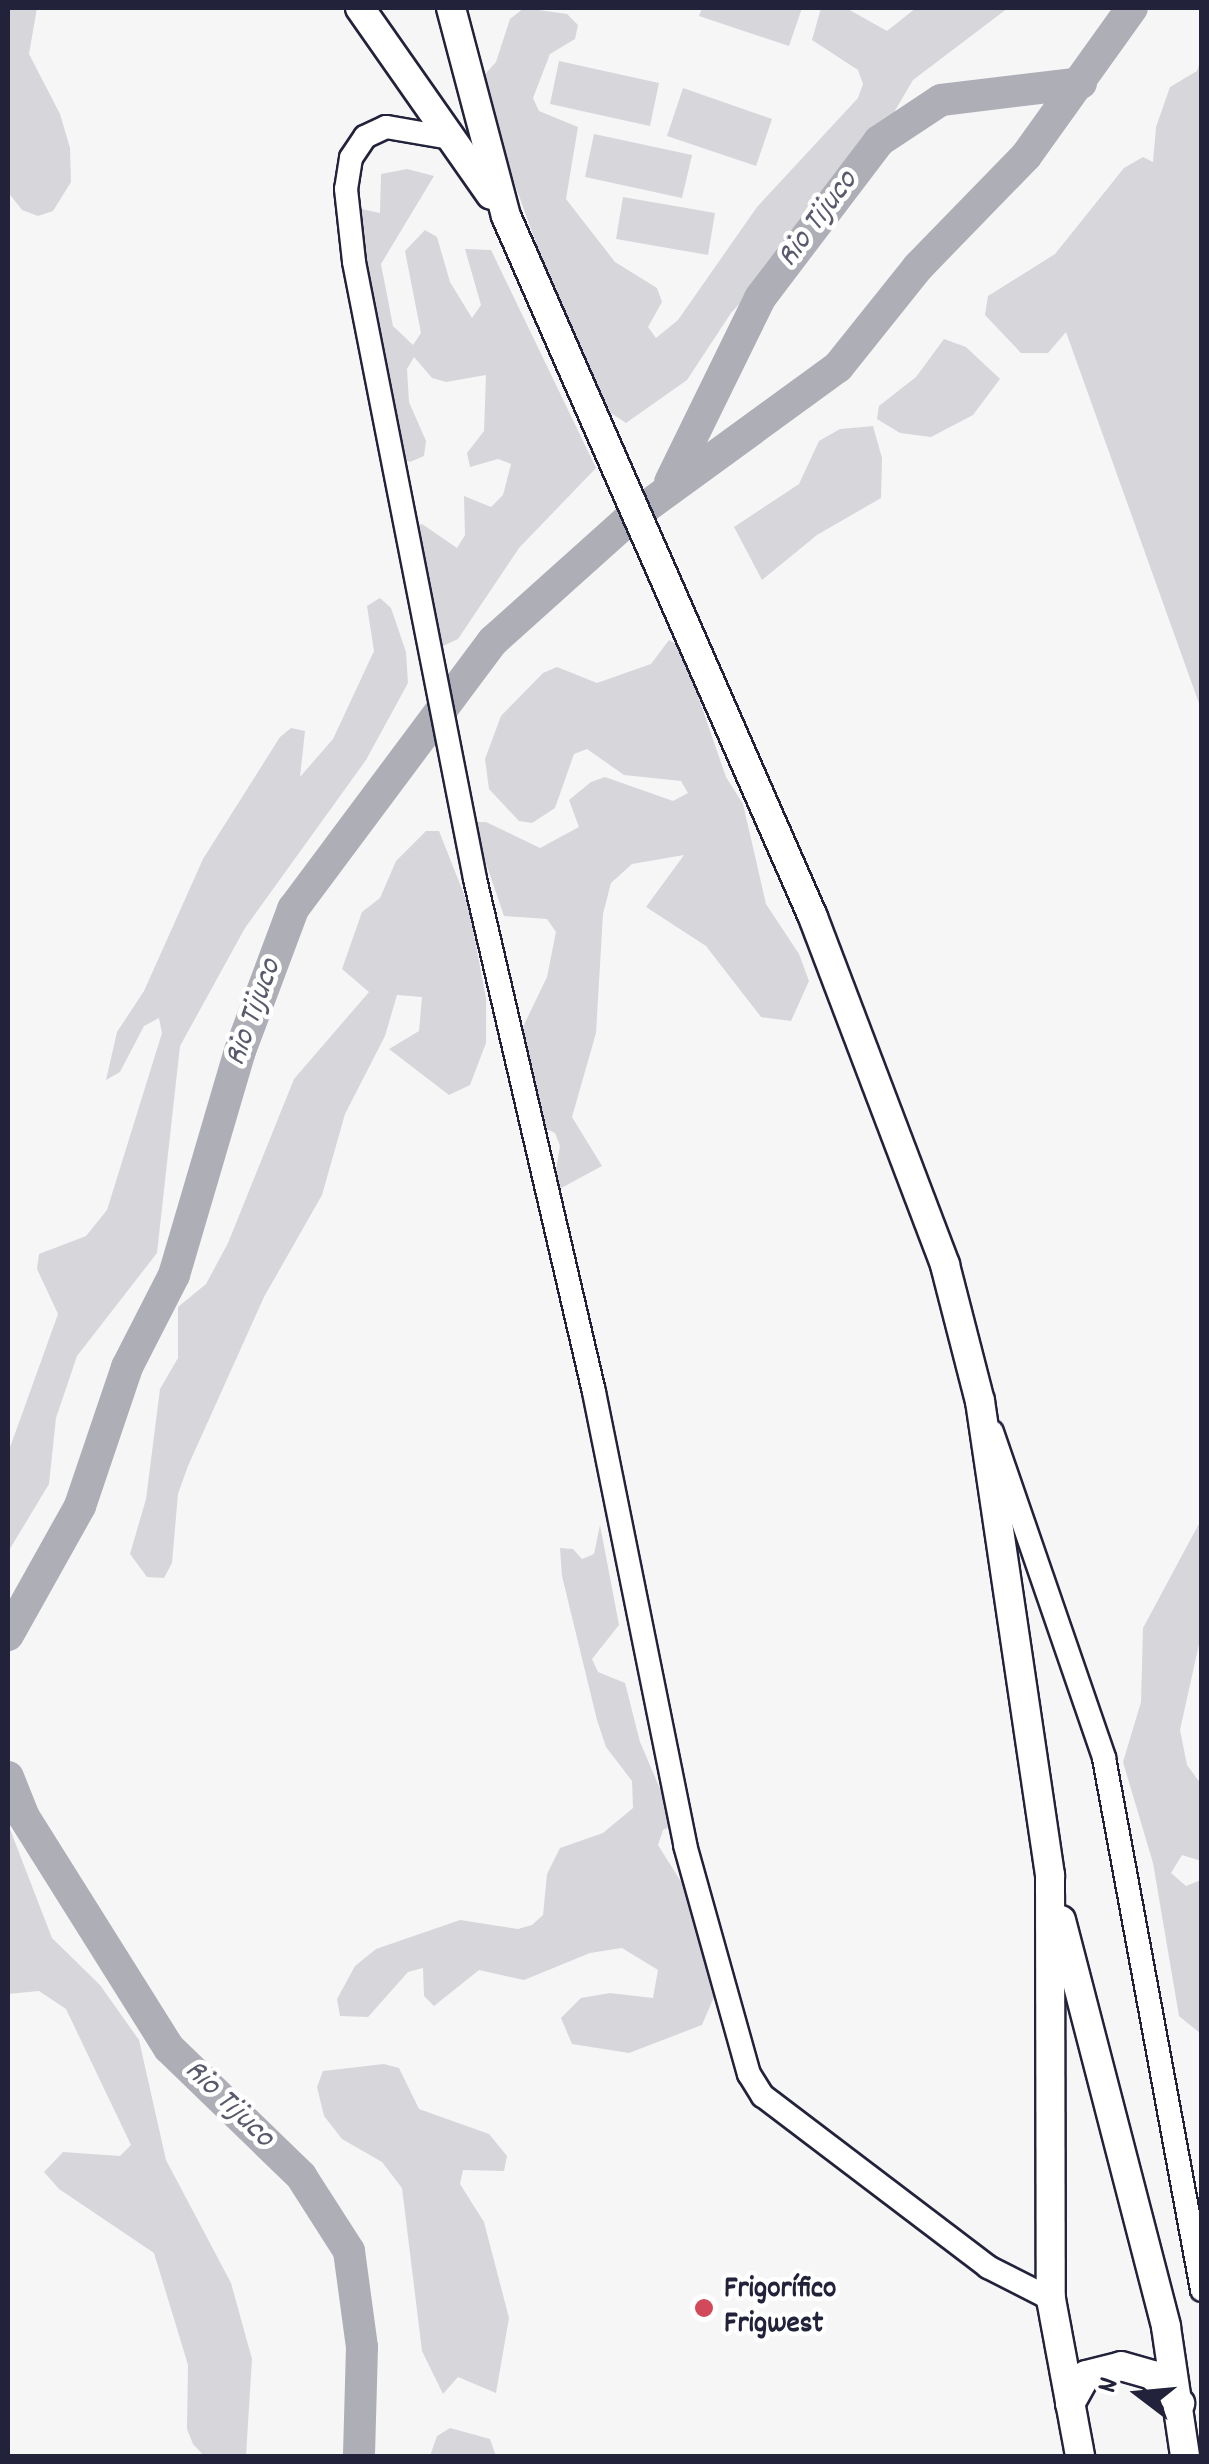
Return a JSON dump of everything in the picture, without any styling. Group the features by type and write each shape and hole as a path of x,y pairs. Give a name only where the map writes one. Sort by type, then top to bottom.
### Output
{"main road":[{"path":"360,8 506,216"},
{"path":"451,8 506,216 739,744 886,1095 945,1265 980,1400 1050,1875 1180,2403 1185,2456"},
{"path":"1050,1875 1051,2299 1080,2456"},
{"path":"1070,2404 1086,2376 1121,2366 1152,2375 1180,2403"}],"street":[{"path":"450,138 401,128 374,132 351,158 346,189 354,262 475,878 594,1392 680,1827 750,2074 791,2121 988,2267 1051,2299"},
{"path":"980,1400 1104,1758 1202,2290"}],"shaded area":[{"path":"8,8 37,8 29,54 60,114 70,148 71,182 53,211 38,216 22,210 8,192"},
{"path":"524,8 567,14 578,25 575,39 550,54 533,98 539,111 578,127 566,199 615,262 657,288 662,302 648,327 656,338 678,320 757,207 858,98 863,84 858,70 812,40 821,8 846,8 887,31 916,8 1008,8 913,80 883,131 806,231 731,313 687,380 626,423 611,413 596,387 549,279 478,82 496,62 510,19"},
{"path":"702,8 802,8 789,46 699,16"},
{"path":"1201,58 1201,709 1066,332 1048,353 1021,353 985,315 988,296 1055,254 1124,168 1143,157 1153,162 1156,127 1170,87 1197,71"},
{"path":"559,61 659,83 650,126 550,104"},
{"path":"683,88 772,119 756,166 667,136"},
{"path":"594,134 692,155 682,198 585,177"},
{"path":"407,169 434,176 381,264 393,326 413,345 421,333 405,251 425,230 437,237 450,282 472,318 481,305 465,249 491,250 596,468 519,548 458,639 432,651 409,528 422,524 457,548 465,535 464,496 491,507 503,495 511,464 498,459 470,467 467,453 484,431 486,375 446,382 432,378 414,357 407,369 409,402 426,441 424,456 410,462 397,456 352,207 380,213 381,174"},
{"path":"623,197 715,213 708,255 616,239"},
{"path":"944,339 966,347 1000,379 973,415 931,437 900,433 877,419 879,406 916,377"},
{"path":"873,426 882,458 881,498 817,535 762,580 734,527 799,484 819,441 840,429"},
{"path":"380,598 391,608 406,652 408,683 366,760 245,928 180,1046 157,1253 77,1356 56,1418 49,1484 8,1552 8,1453 58,1314 37,1269 39,1254 86,1236 107,1210 162,1033 159,1018 144,1026 120,1072 106,1080 117,1032 144,991 203,859 280,737 291,728 305,731 300,777 333,739 374,651 367,606"},
{"path":"669,640 681,647 726,777 743,804 766,904 799,954 809,981 791,1021 761,1017 706,946 646,907 684,855 632,864 611,883 603,914 596,1033 572,1117 602,1166 552,1193 560,1146 555,1133 542,1127 520,1033 547,977 556,932 547,919 504,916 472,822 486,822 540,848 579,827 569,800 591,782 605,777 673,801 688,793 681,781 624,775 587,749 574,754 555,808 532,823 519,821 489,789 485,759 501,716 543,673 557,667 597,683 651,664"},
{"path":"426,831 439,831 469,907 486,999 486,1043 470,1085 449,1095 389,1049 419,1031 422,997 397,995 385,1036 345,1114 322,1195 264,1297 188,1466 178,1494 172,1563 164,1578 147,1577 130,1554 146,1499 160,1389 178,1358 178,1307 206,1284 228,1243 294,1079 369,992 342,969 362,912 380,898 396,861"},
{"path":"1201,1520 1201,1635 1180,1730 1187,1765 1201,1784 1201,1861 1182,1855 1171,1873 1186,1886 1201,1880 1201,2034 1179,2016 1153,1863 1123,1762 1141,1702 1143,1628"},
{"path":"600,1525 619,1625 592,1659 598,1672 625,1683 640,1742 675,1824 663,1830 658,1845 693,1901 714,1997 702,2025 629,2053 572,2044 561,2018 581,1998 610,1993 653,1998 658,1970 622,1948 590,1953 524,1980 479,1970 434,2006 424,1996 423,1968 408,1972 368,2017 340,2016 337,1999 355,1966 376,1949 460,1920 518,1929 532,1925 543,1915 547,1874 560,1848 603,1833 633,1808 632,1781 606,1747 597,1720 562,1576 560,1548 573,1549 582,1559 594,1554"},
{"path":"8,1824 52,1938 100,1985 139,2040 166,2160 231,2283 252,2359 246,2456 204,2456 193,2444 187,2429 188,2365 154,2253 59,2189 44,2172 63,2152 120,2156 131,2145 66,2009 39,1991 8,1994"},
{"path":"384,2064 399,2068 419,2109 489,2134 507,2156 504,2171 463,2170 460,2184 484,2222 509,2318 496,2393 458,2377 443,2394 422,2351 402,2188 382,2162 342,2139 324,2116 317,2087 323,2071"},
{"path":"450,2428 490,2439 496,2456 430,2456 437,2436"}],"waterway":[{"name":"Rio Tijuco","path":"8,1635 80,1506 127,1367 174,1275 240,1051 293,909 493,641 628,520 838,367 918,267 1026,156 1132,8"},
{"name":"Rio Tijuco","path":"670,482 760,298 879,141 941,100 1081,83"},
{"name":"Rio Tijuco","path":"8,1777 24,1817 169,2048 301,2176 349,2251 362,2347 359,2456"}],"place":[{"name":"Frigorífico Frigwest","path":"704,2308"}]}
